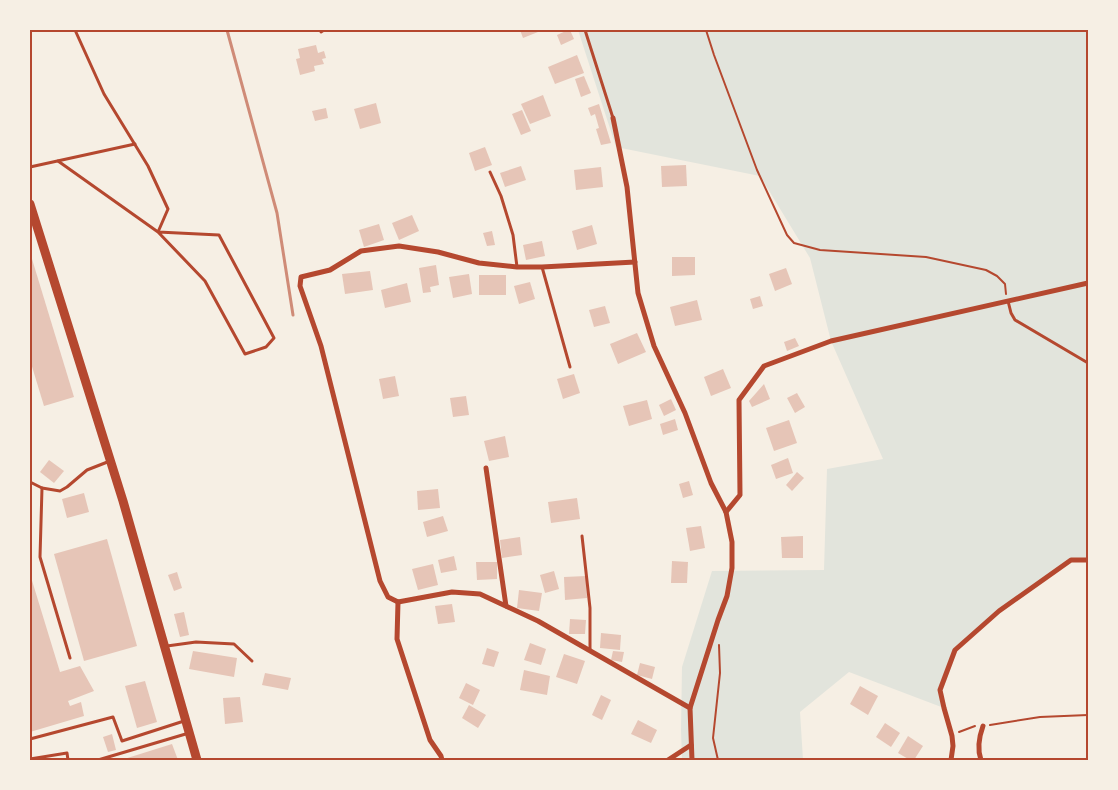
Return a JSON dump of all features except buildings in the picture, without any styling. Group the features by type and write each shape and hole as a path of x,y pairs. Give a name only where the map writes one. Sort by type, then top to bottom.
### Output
{"main road":[{"path":"30,204 111,460 197,760"}],"street":[{"path":"613,118 627,187 638,293 654,346 685,413 711,484 726,512 732,542 732,568 727,596 690,708 692,760"},
{"path":"635,262 517,267 479,262 438,252 399,246 361,251 330,270 301,277 300,286 321,346 380,581 388,598 398,602 452,592 480,594 538,621 690,708"},
{"path":"726,512 740,495 739,400 764,366 831,342 1088,283"},
{"path":"486,468 506,606"},
{"path":"951,760 952,736 940,690 954,650 999,611 1072,560 1088,560"},
{"path":"398,602 397,639 430,740 442,760"},
{"path":"981,760 979,755 979,737 983,726"},
{"path":"668,760 691,745"}],"lane":[{"path":"75,30 104,94 148,166 168,209 158,232"},
{"path":"585,30 613,118"},
{"path":"30,167 135,144"},
{"path":"58,161 158,232 205,281 245,354 266,347 274,338 219,235 158,232"},
{"path":"490,172 501,196 513,235 517,267"},
{"path":"542,267 570,367"},
{"path":"1008,301 1015,320 1088,363"},
{"path":"30,482 42,488 60,491 87,470 111,460"},
{"path":"42,488 40,556 70,658"},
{"path":"582,536 590,608 590,651"},
{"path":"165,646 196,642 234,644 252,661"},
{"path":"30,739 113,717 122,741 186,720"},
{"path":"98,760 190,733"},
{"path":"30,759 67,753 68,760"}],"path":[{"path":"706,30 757,170 787,235 794,243 820,250 926,257 986,270 998,276 1005,284 1008,301"},
{"path":"718,760 713,738 720,672 719,637"},
{"path":"952,736 957,732 975,726 1008,721 1040,717 1088,716"}],"shaded area":[{"path":"578,30 1088,30 1088,560 1071,560 999,611 955,650 940,690 944,708 849,672 800,712 803,760 682,760 682,667 712,571 824,570 827,469 883,459 831,341 810,258 760,176 616,147"}],"railway":[{"path":"227,30 277,213 293,315"}]}
